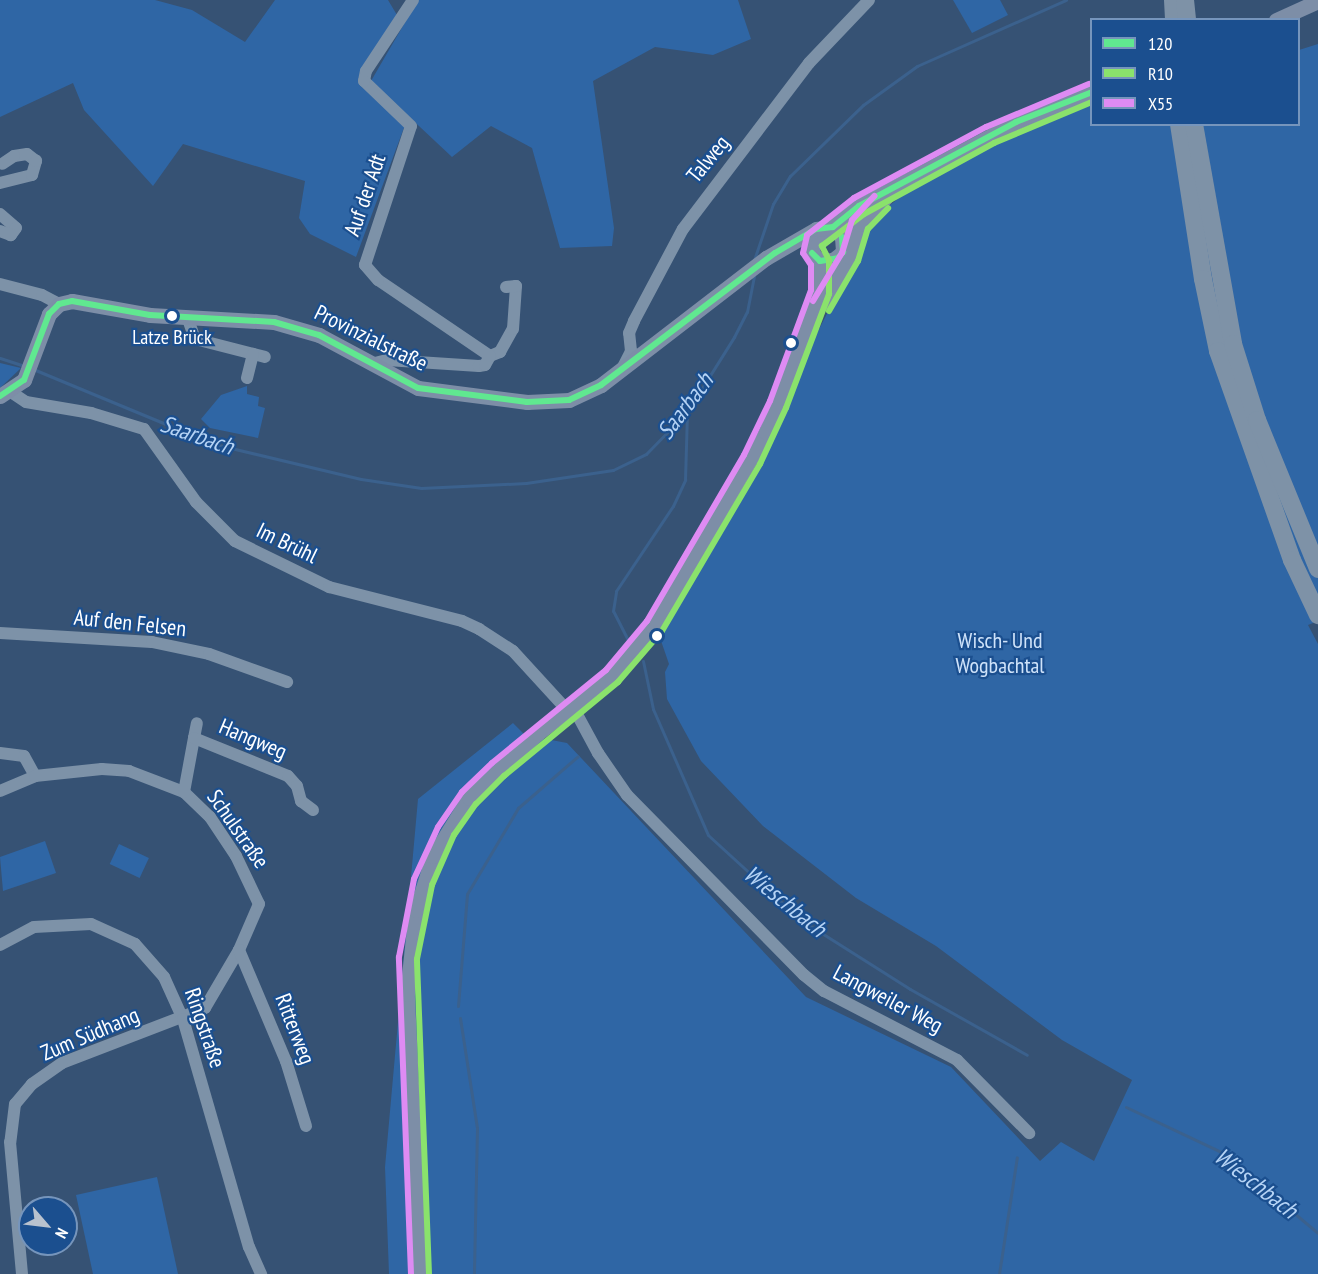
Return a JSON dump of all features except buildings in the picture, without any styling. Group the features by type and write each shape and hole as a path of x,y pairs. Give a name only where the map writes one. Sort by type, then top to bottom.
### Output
{"highway":[{"path":"1178,10 1192,18"},
{"path":"1180,126 1192,159 1233,344 1257,420 1318,569"},
{"path":"1194,126 1192,159 1218,351 1292,560 1318,615"}],"main road":[{"path":"1281,18 1318,2"},
{"path":"838,232 859,206 990,135 1090,93"},
{"path":"420,1274 407,994 416,910 433,856 459,812 498,769 628,659 654,626 756,451 804,339 822,303 850,257 860,224 901,184"},
{"path":"822,303 822,258 814,241 838,232 886,197"},
{"path":"771,256 816,229 838,232"},
{"path":"771,256 822,258 843,252 838,232"},
{"name":"Provinzialstraße","path":"59,304 72,301 188,319 260,321 297,327 432,391 543,403 578,398 623,368 738,278 771,256"},
{"path":"804,339 820,292 822,258"},
{"path":"6,394 27,374 45,321 59,304"}],"street":[{"name":"Auf der Adt","path":"412,0 366,71 364,81 411,126 365,265 378,279 490,356"},
{"name":"Talweg","path":"623,368 631,351 629,333 634,321 682,229 809,63 869,0"},
{"path":"0,183 32,175 36,160 27,154 14,156 2,164"},
{"path":"0,214 16,228 11,235 0,231"},
{"path":"0,284 42,295 59,304"},
{"path":"371,364 387,360 485,365 490,356 500,352 513,329 516,286 506,287"},
{"path":"188,319 195,339 259,356 247,378"},
{"name":"Im Brühl","path":"6,394 26,402 91,413 144,429 196,502 235,541 329,587 462,621 479,629 513,651 569,707"},
{"name":"Auf den Felsen","path":"0,633 152,642 209,654 287,682"},
{"name":"Langweiler Weg","path":"569,707 627,795 804,975 824,991 957,1060 1029,1133"},
{"name":"Hangweg","path":"184,792 197,723"},
{"name":"Hangweg","path":"194,738 288,777 297,786 302,801 313,810"},
{"path":"0,753 24,756 35,776"},
{"name":"Schulstraße","path":"0,791 35,776 102,769 129,771 184,792 210,817 257,893 259,904 239,950 205,1008 183,1019"},
{"name":"Ringstraße","path":"0,945 34,927 59,923 100,927 135,944 164,977 183,1019 249,1247 261,1274"},
{"name":"Ritterweg","path":"239,950 286,1062 306,1126"},
{"name":"Zum Südhang","path":"22,1274 10,1142 15,1104 32,1084 62,1063 183,1019"}],"green space":[{"path":"0,0 155,0 192,10 245,42 275,0 388,0 400,20 358,81 405,125 356,257 310,234 299,218 305,181 183,144 153,186 84,110 73,83 0,117"},
{"path":"418,0 738,0 751,39 713,55 655,47 593,81 614,228 612,246 560,248 532,148 491,126 452,157 371,81"},
{"path":"953,0 1000,0 1008,15 972,33"},
{"name":"Wisch- Und Wogbachtal","path":"1318,44 1318,621 1308,625 1318,644 1318,1274 389,1274 385,1167 418,799 513,723 525,735 567,743 806,997 951,1067 1040,1161 1061,1142 1094,1161 1132,1080 1062,1040 936,946 856,898 763,826 701,761 667,699 665,672 669,664 659,635 767,448 813,341 877,216 906,192 961,160 1014,134 1090,105 1090,126 1300,126 1300,50"},
{"path":"0,363 21,368 0,388"},
{"path":"247,386 247,394 259,397 258,406 265,408 258,438 210,428 201,419 221,395"},
{"path":"45,841 56,873 3,891 0,857"},
{"path":"119,844 149,858 140,878 110,864"},
{"path":"157,1177 178,1274 93,1274 76,1195"}],"waterway":[{"name":"Saarbach","path":"754,260 773,204 790,176 863,105 917,66 1066,0"},
{"name":"Saarbach","path":"33,369 214,444 361,479 421,488 526,483 613,470 646,454 687,412 734,337 747,312 754,275"},
{"name":"Saarbach","path":"0,358 24,366"},
{"name":"Wieschbach","path":"630,644 613,611 616,591 673,506 685,480 687,413"},
{"name":"Wieschbach","path":"643,661 653,709 708,835 801,920 910,989 1027,1055"},
{"path":"458,1006 467,894 518,808 578,756"},
{"path":"460,1018 477,1128 474,1274"},
{"name":"Wieschbach","path":"1126,1107 1221,1152 1318,1233"},
{"path":"999,1274 1017,1157"}],"transit line":[{"name":"X55","path":"411,1274 399,957 414,879 438,827 462,792 492,763 606,670 647,621 744,455 770,401 811,290 811,265 803,253 807,235 854,198 986,127 1089,84"},
{"name":"120","path":"0,396 24,380 49,314 59,304 72,301 150,315 274,322 319,335 418,388 527,402 569,400 601,385 775,253 816,229 833,227 859,206 1016,122 1090,93"},
{"name":"R10","path":"429,1274 417,959 432,885 454,835 476,804 504,776 618,682 662,631 760,464 786,408 829,294 829,260 822,246 864,214 994,143 1090,103"},
{"name":"X55","path":"813,301 842,253 852,220 874,196"},
{"name":"R10","path":"829,311 858,261 868,229 888,208"},
{"name":"120","path":"812,253 820,261 838,258 843,252 842,237"}],"place":[{"name":"Latze Brück","path":"172,316"}]}
